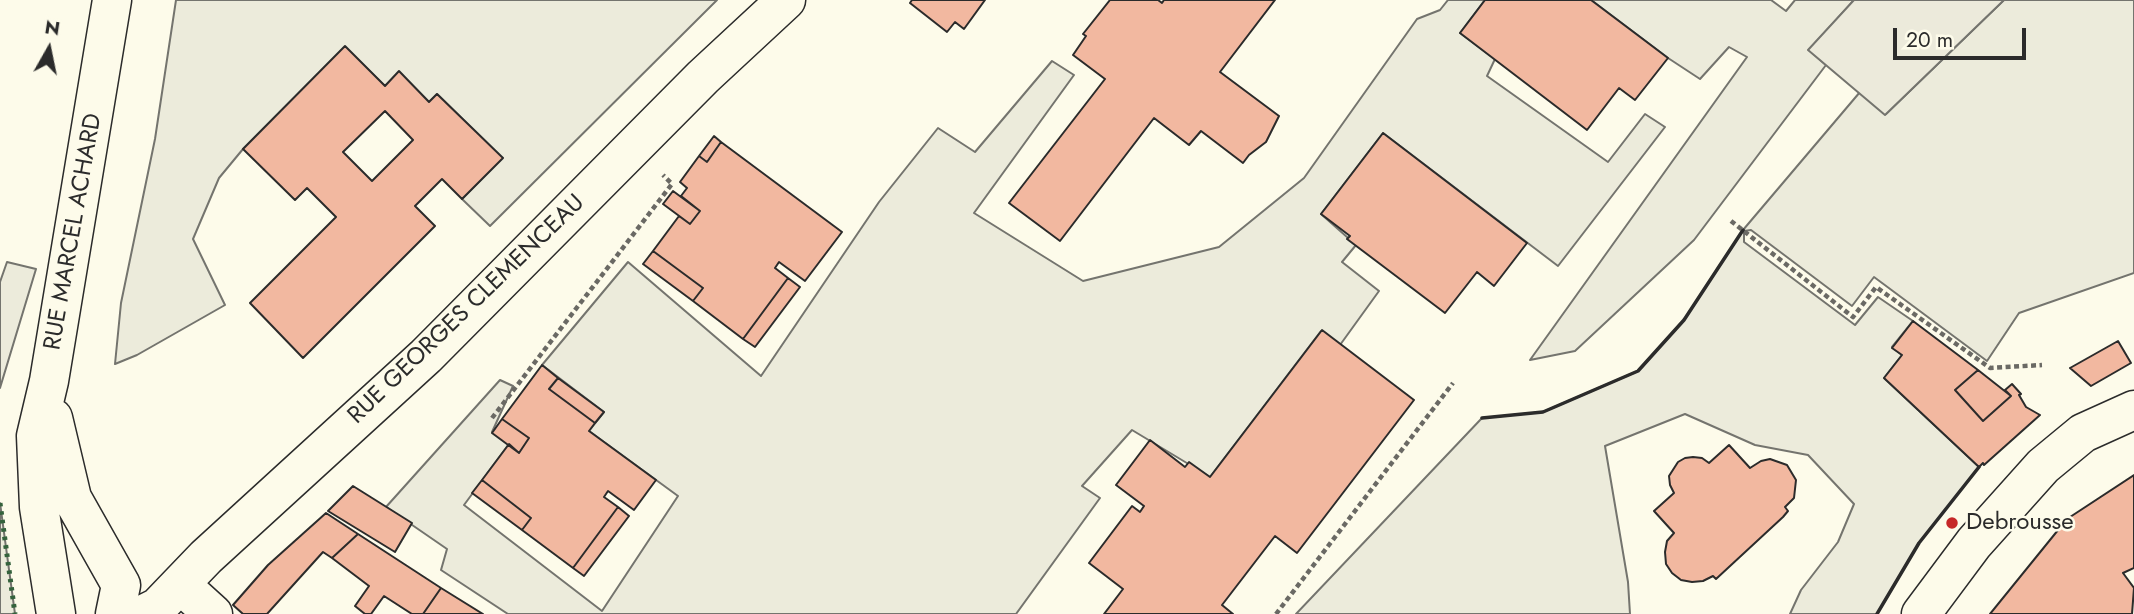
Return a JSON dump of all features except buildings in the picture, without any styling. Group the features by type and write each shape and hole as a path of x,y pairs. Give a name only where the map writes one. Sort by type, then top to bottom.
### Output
{"street":[{"name":"RUE MARCEL ACHARD","path":"56,614 39,507 36,436 49,381 112,0"},
{"name":"RUE GEORGES CLEMENCEAU","path":"144,614 158,607 206,557 426,356 703,77 786,0"},
{"name":"RUE MARCEL ACHARD","path":"49,381 54,432 72,498 121,585 116,614"},
{"path":"1926,606 1974,543 2043,466 2083,433 2134,411"},
{"path":"180,584 212,614"}],"path":[{"path":"492,418 672,184 660,172"},
{"path":"1731,221 1853,317 1877,288 1990,368 2042,365"},
{"path":"1276,614 1453,383"}],"shaded area":[{"path":"176,0 717,0 490,226 462,199 502,158 437,94 429,102 399,72 385,86 345,47 243,149 219,178 193,239 225,305 137,355 115,364 121,303 155,139"},
{"path":"1448,0 1485,0 1460,33 1495,59 1487,76 1608,162 1645,114 1665,127 1558,266 1383,133 1321,214 1356,245 1342,262 1379,291 1340,345 1321,331 1210,477 1132,430 1082,486 1100,498 1016,614 508,614 441,570 447,549 386,507 500,380 513,386 492,432 509,444 464,505 602,611 678,496 589,431 604,412 542,365 628,262 761,376 879,202 938,128 975,152 1052,61 1074,75 974,213 1083,281 1219,247 1304,178 1417,19 1440,10"},
{"path":"1591,0 1771,0 1786,11 1795,0 1854,0 1809,50 1826,65 1694,240 1575,351 1530,360 1747,57 1729,47 1700,79"},
{"path":"1854,0 2004,0 1885,115 1808,50"},
{"path":"2004,0 2134,0 2134,273 2019,313 1987,361 1874,277 1852,306 1751,230 1744,231 1744,242 1855,325 1878,297 1913,321 1892,347 1902,355 1884,378 1979,467 1919,543 1877,614 1790,614 1801,590 1838,542 1854,504 1808,455 1755,445 1685,414 1605,446 1628,582 1630,614 1296,614 1482,418 1543,412 1638,371 1684,320 1743,230 1860,92 1886,114"},
{"path":"7,262 36,269 0,388 0,282"},
{"path":"0,503 15,614 0,614"}],"hedge":[{"path":"0,503 15,614"}],"wall":[{"path":"1482,418 1543,412 1638,371 1684,320 1743,230"},
{"path":"1877,614 1919,543 1979,467"}],"place":[{"name":"Debrousse","path":"1952,523"}]}
